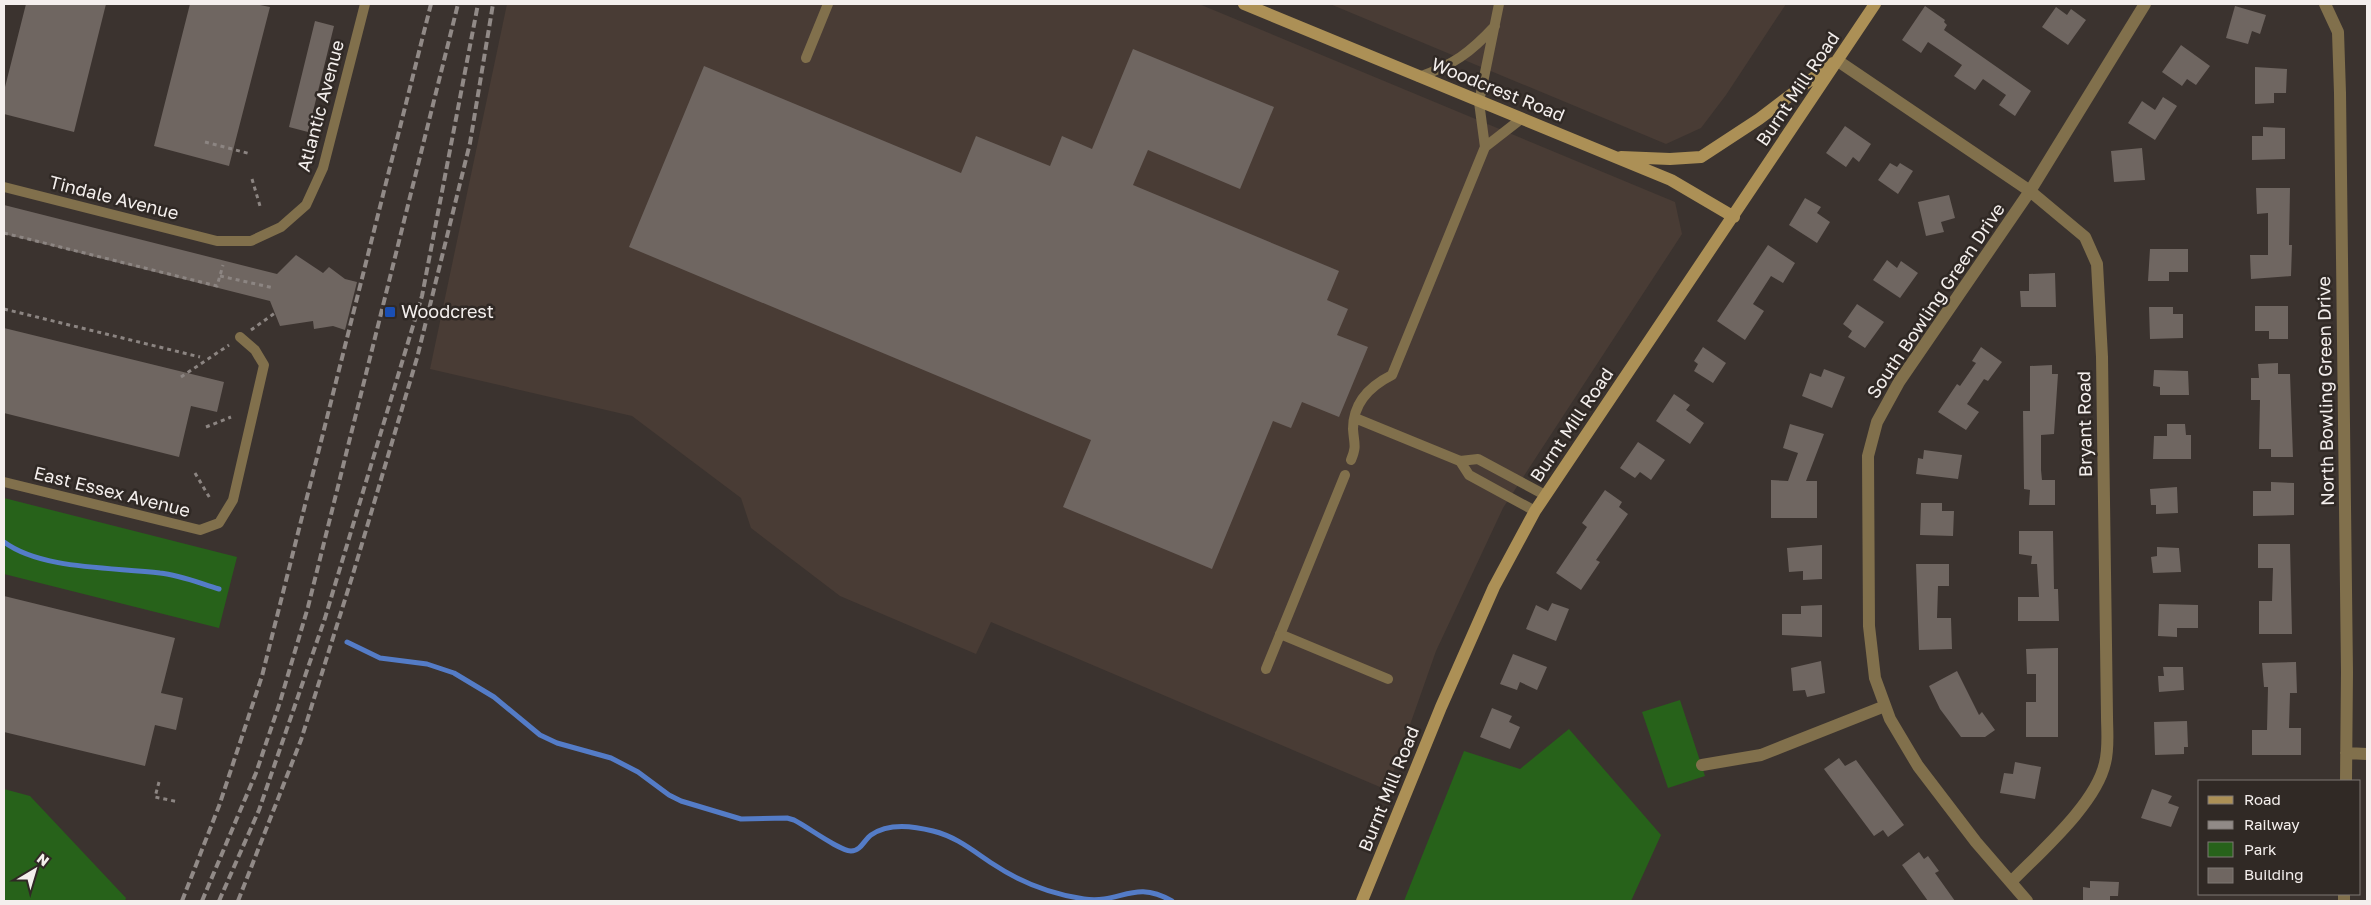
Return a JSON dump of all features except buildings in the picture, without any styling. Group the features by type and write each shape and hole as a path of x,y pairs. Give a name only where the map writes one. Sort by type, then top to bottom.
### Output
{"main road":[{"name":"Woodcrest Road","path":"1244,4 1671,180 1734,217"},
{"name":"Burnt Mill Road","path":"1362,901 1441,707 1494,587 1535,511 1734,217 1875,4"},
{"path":"1613,156 1670,159 1701,157 1759,119 1832,63 1838,61"}],"street":[{"name":"South Bowling Green Drive","path":"2027,901 1976,842 1918,766 1890,719 1885,706 1875,678 1869,626 1868,456 1877,422 1899,382 2030,191 2145,4"},
{"name":"North Bowling Green Drive","path":"2325,4 2338,32 2340,93 2346,780"},
{"name":"Bryant Road","path":"1838,61 2030,191 2085,238 2096,264 2102,357 2106,762 2096,786 2072,818 2011,882"},
{"path":"1702,765 1761,755 1885,706"},
{"path":"2346,753 2367,754"}],"lane":[{"name":"Atlantic Avenue","path":"216,241 251,241 281,227 306,205 323,168 365,4"},
{"path":"806,58 828,4"},
{"path":"1351,460 1356,447 1353,430 1355,418 1363,396 1376,383 1392,374 1485,147 1479,102 1499,4"},
{"path":"1419,77 1448,66 1468,53 1496,26"},
{"path":"1485,147 1522,119"},
{"name":"Tindale Avenue","path":"4,187 216,241"},
{"name":"East Essex Avenue","path":"4,482 200,530 219,523 233,500 264,365 255,350 240,337"},
{"path":"1355,418 1460,461 1478,458 1545,495"},
{"path":"1460,461 1469,475 1535,511"},
{"path":"1266,669 1345,475"},
{"path":"1280,634 1388,679"}],"path":[{"path":"205,142 251,154"},
{"path":"252,179 260,206"},
{"path":"4,233 217,286 223,265"},
{"path":"220,276 274,288"},
{"path":"4,308 200,355 201,365"},
{"path":"206,427 231,417"},
{"path":"195,473 211,500"},
{"path":"159,782 155,797 179,802"}],"shaded area":[{"path":"507,4 1199,4 1675,202 1682,234 1503,508 1436,651 1387,790 991,622 976,654 840,596 751,528 741,498 632,416 430,369"},
{"path":"1330,4 1786,4 1726,95 1701,128 1666,144"}],"green space":[{"path":"4,498 237,557 219,628 4,574"},
{"path":"1680,700 1705,776 1668,788 1642,712"},
{"path":"1569,729 1661,835 1631,901 1404,901 1464,751 1520,769"},
{"path":"4,789 30,796 126,898 125,901 4,901"}],"waterway":[{"path":"4,542 20,551 58,563 167,574 219,589"},
{"path":"347,642 380,658 427,664 454,673 494,697 540,735 557,743 611,758 638,772 669,795 681,801 741,819 787,818 794,820 831,843 851,851 860,847 871,835 886,828 902,826 926,829 942,834 972,849 1014,876 1060,894 1097,900 1137,892 1147,892 1172,901"}],"railway":[{"path":"182,901 219,806 262,676 431,4"},
{"path":"202,901 256,773 280,702 308,607 458,4"},
{"path":"219,901 259,810 325,618 422,296 478,4"},
{"path":"238,901 301,740 353,574 417,358 470,143 493,4"}],"place":[{"name":"Woodcrest","path":"390,312"}]}
